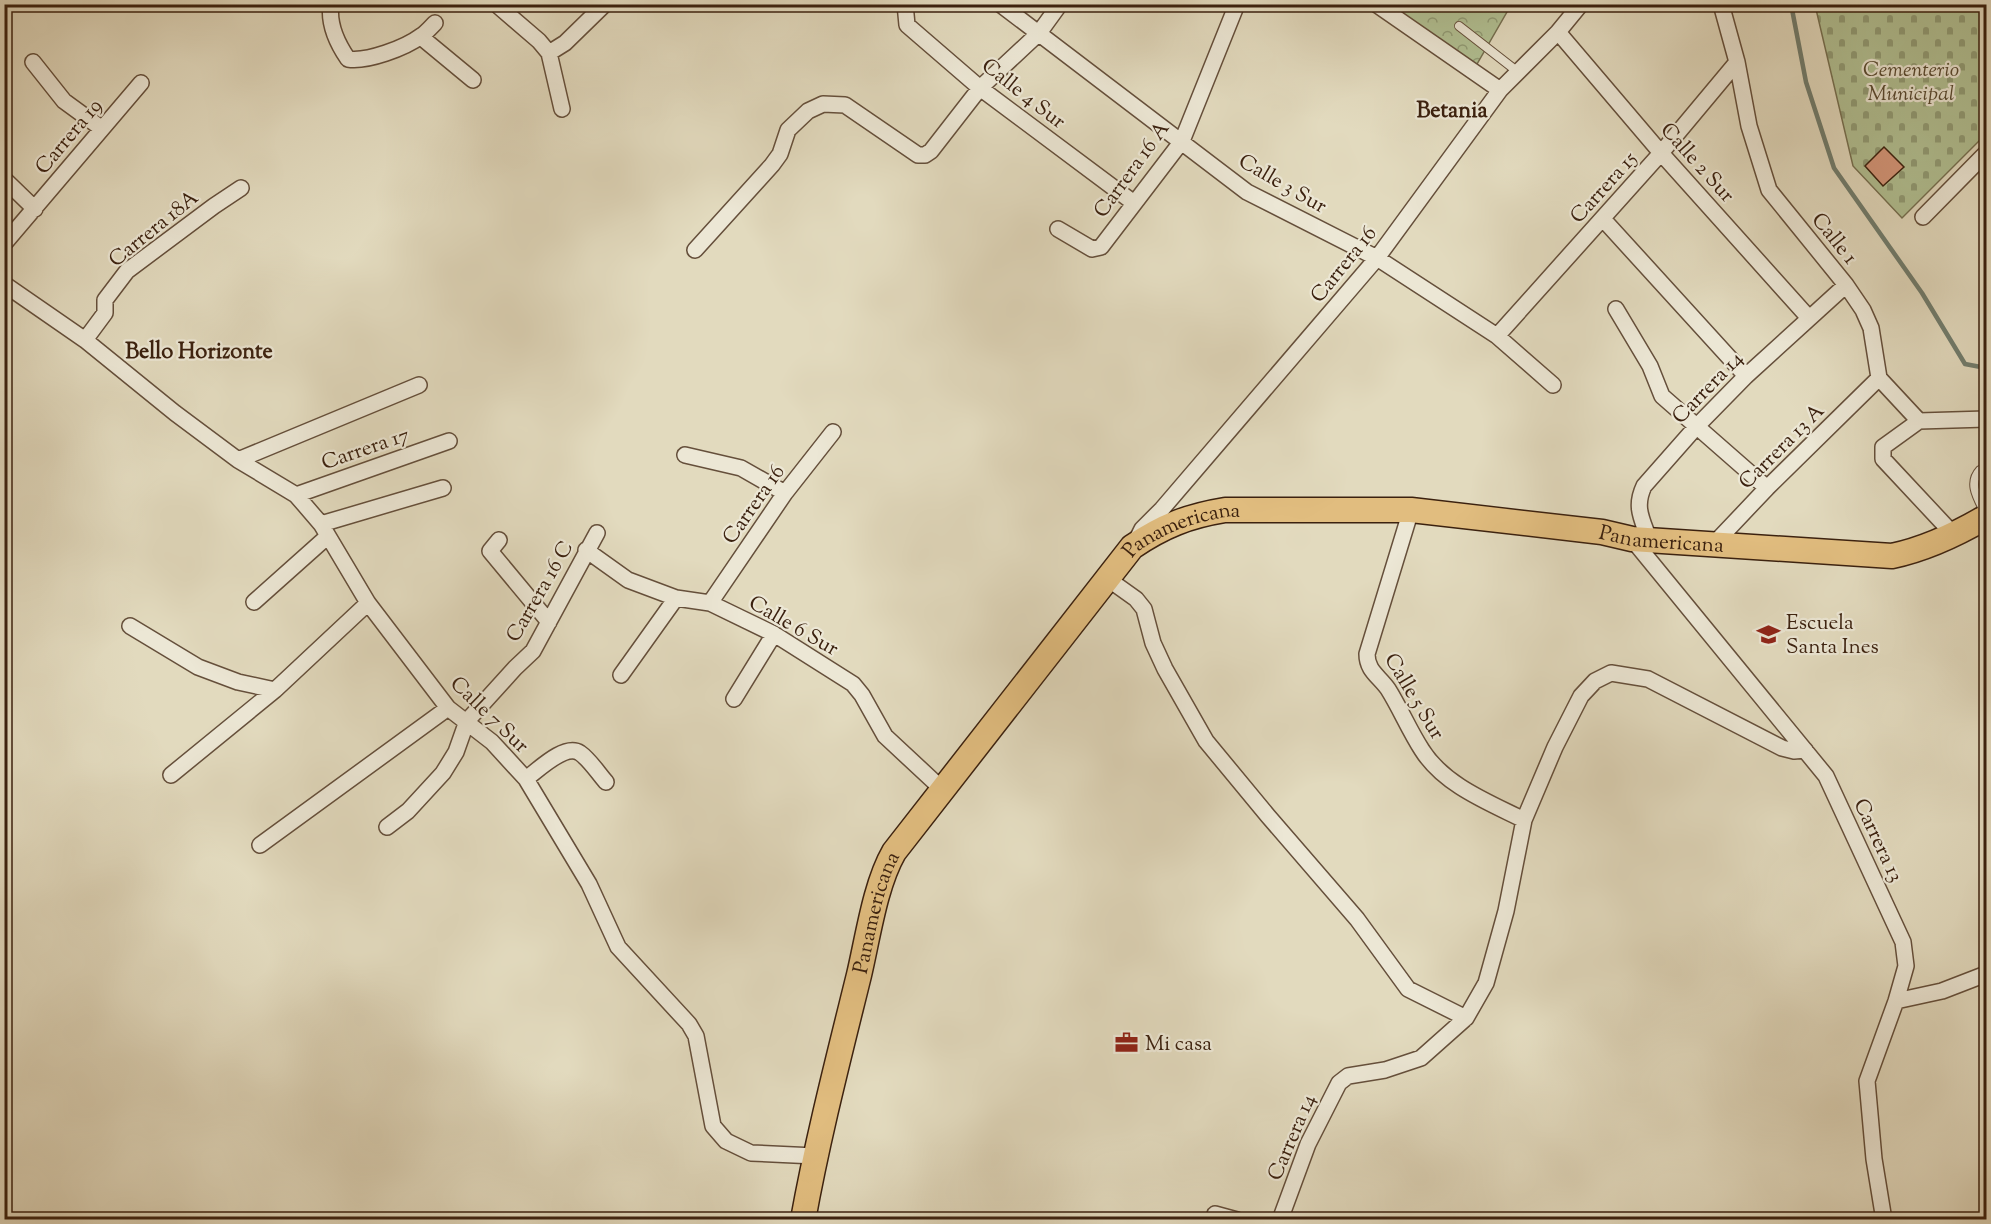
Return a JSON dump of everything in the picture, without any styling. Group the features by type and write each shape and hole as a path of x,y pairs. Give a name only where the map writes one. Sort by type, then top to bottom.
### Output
{"main road":[{"name":"Panamericana","path":"803,1220 815,1156 888,863 1132,547 1157,530 1180,520 1225,510 1412,510 1602,532 1640,539 1892,556 1909,553 1954,536 1986,517"}],"street":[{"path":"496,4 539,41 549,53 562,109"},
{"path":"549,53 565,43 605,4"},
{"name":"Calle 4 Sur","path":"905,4 907,25 980,88 1134,204"},
{"name":"Calle 3 Sur","path":"1000,4 1247,192 1377,258 1497,336 1553,385"},
{"path":"695,250 772,165 780,154 788,130 808,111 823,104 845,105 918,154 925,154 932,151 980,88 1039,33 1060,4"},
{"name":"Carrera 16 A","path":"1058,229 1092,249 1101,247 1182,141 1237,4"},
{"path":"1376,4 1500,90"},
{"name":"Carrera 16","path":"1132,547 1142,529 1162,510 1377,258 1500,90 1558,32 1581,4"},
{"name":"Calle 1","path":"1721,4 1737,62 1749,126 1769,190 1846,285 1863,310 1870,328 1879,378"},
{"path":"330,11 340,47 348,58 360,60 421,37 435,23"},
{"name":"Calle 2 Sur","path":"1558,32 1661,153 1809,318"},
{"path":"421,37 473,80"},
{"path":"33,62 64,100 101,128"},
{"name":"Carrera 15","path":"1497,336 1661,153 1737,62"},
{"name":"Carrera 19","path":"4,244 141,83"},
{"path":"1923,217 1986,154"},
{"path":"4,179 35,209"},
{"name":"Carrera 18A","path":"85,340 105,313 105,300 127,271 213,206 241,188"},
{"path":"1603,219 1746,376"},
{"name":"Calle 7 Sur","path":"4,284 85,340 175,413 238,460 296,495 325,530 368,603 448,708 492,742 526,778 589,884 618,947 689,1024 696,1036 713,1126 726,1141 750,1153 815,1156"},
{"name":"Carrera 14","path":"1640,539 1638,507 1644,486 1696,427 1746,376 1846,285"},
{"path":"1616,309 1650,366 1662,396 1767,488"},
{"path":"1879,378 1919,421"},
{"name":"Carrera 13 A","path":"1713,545 1767,488 1879,378"},
{"path":"238,460 420,385"},
{"path":"1954,536 1883,459 1883,447 1919,421 1986,419"},
{"name":"Carrera 16","path":"710,603 785,494 833,432"},
{"name":"Carrera 17","path":"296,495 449,441"},
{"path":"686,455 741,468 785,494"},
{"path":"254,602 325,530 443,488"},
{"name":"Calle 5 Sur","path":"1412,510 1367,654 1367,662 1370,669 1387,687 1423,752 1439,769 1456,785 1524,820"},
{"name":"Carrera 16 C","path":"466,721 533,651 597,533"},
{"name":"Carrera 13","path":"1640,539 1826,776 1903,942 1906,966 1867,1081 1874,1159 1884,1220"},
{"path":"494,546 549,622"},
{"name":"Calle 6 Sur","path":"586,550 628,580 676,598 710,603 774,634 853,684 885,735 943,790"},
{"path":"1108,579 1136,598 1144,609 1153,643 1165,669 1206,741 1358,919 1408,989 1466,1018 1486,983 1506,911 1524,820 1555,747 1581,696 1595,681 1611,673 1648,679 1782,748 1794,751 1805,750"},
{"path":"621,675 676,598"},
{"path":"171,775 275,690 368,603"},
{"path":"130,626 198,667 238,682 275,690"},
{"path":"734,699 774,634"},
{"path":"260,845 448,708"},
{"path":"387,827 408,812 443,774 456,752 466,721"},
{"path":"526,778 562,752 571,750 579,752 606,782"},
{"path":"1896,1001 1942,991 1986,974"},
{"name":"Carrera 14","path":"1280,1220 1308,1144 1339,1083 1348,1076 1385,1070 1421,1058 1466,1018"},
{"path":"1215,1214 1237,1220"}],"lane":[{"path":"1459,26 1518,72"},
{"path":"1980,470 1974,476 1973,485 1986,517"}],"green space":[{"path":"1388,5 1511,5 1477,64 1469,64"},
{"name":"Cementerio Municipal","path":"1815,5 1986,5 1986,134 1902,218 1853,166"}],"building":[{"path":"1884,147 1904,167 1883,186 1865,166"}],"waterway":[{"path":"1791,4 1806,82 1834,168 1922,293 1965,364 1986,368"}],"place":[{"name":"Escuela Santa Ines","path":"1768,634"},
{"name":"Mi casa","path":"1127,1043"}],"district":[{"name":"Betania","path":"1452,109"},
{"name":"Bello Horizonte","path":"199,350"}]}
